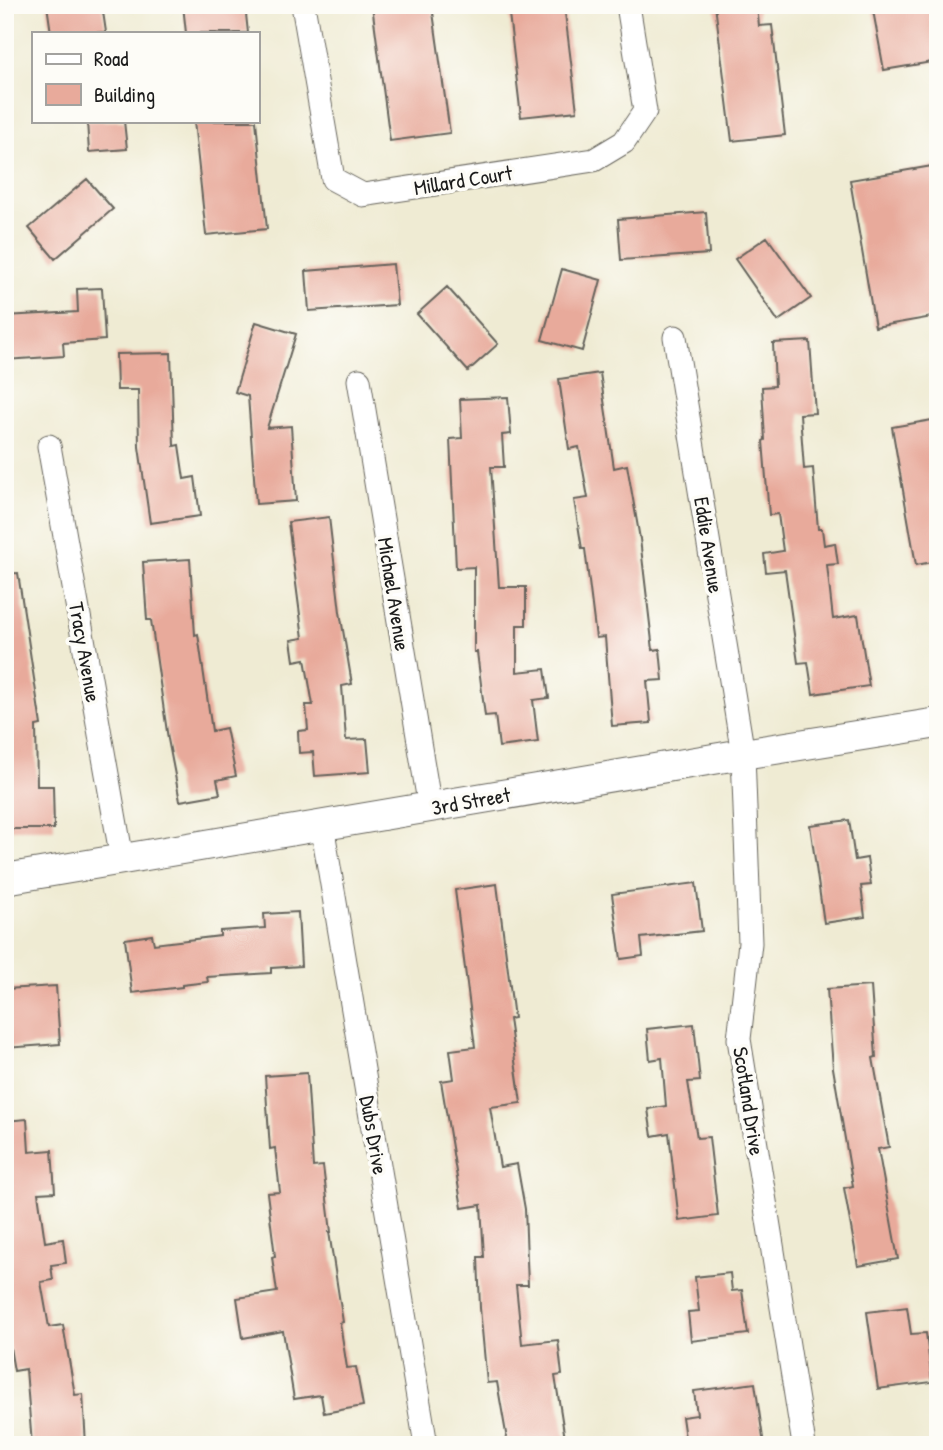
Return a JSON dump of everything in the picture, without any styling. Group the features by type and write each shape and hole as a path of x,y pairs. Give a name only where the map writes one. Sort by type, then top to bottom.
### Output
{"street":[{"name":"Millard Court","path":"303,5 333,179 363,195 594,160 624,142 645,111 628,5"},
{"name":"Eddie Avenue","path":"675,337 743,754"},
{"name":"Michael Avenue","path":"359,380 430,808"},
{"name":"Tracy Avenue","path":"49,446 122,859"},
{"name":"3rd Street","path":"5,879 938,723"},
{"name":"Scotland Drive","path":"743,754 750,943 739,1039 804,1445"},
{"name":"Dubs Drive","path":"321,825 426,1445"}],"building":[{"path":"47,5 102,5 106,32 51,32"},
{"path":"183,5 245,5 248,32 186,32"},
{"path":"372,5 432,5 450,133 390,141"},
{"path":"508,5 564,5 577,111 521,117"},
{"path":"715,5 757,5 759,26 772,25 785,135 732,141"},
{"path":"872,5 938,5 938,61 884,70"},
{"path":"87,122 124,122 127,149 89,152"},
{"path":"194,122 256,122 267,229 206,235"},
{"path":"938,165 938,316 875,327 850,180"},
{"path":"87,179 113,209 55,259 29,228"},
{"path":"706,212 709,254 621,260 618,219"},
{"path":"767,237 811,298 778,321 735,259"},
{"path":"393,264 397,305 309,311 306,271"},
{"path":"562,269 601,280 582,351 542,340"},
{"path":"447,287 498,344 468,371 417,314"},
{"path":"102,288 105,340 63,343 64,356 5,360 5,316 78,312 77,289"},
{"path":"256,322 296,334 267,428 291,426 296,501 256,504 248,396 235,392"},
{"path":"810,341 815,413 800,414 804,469 813,468 818,529 822,529 824,545 835,543 838,564 827,565 833,619 858,615 869,686 813,694 808,662 798,663 785,570 766,572 764,554 783,551 778,514 769,515 762,387 775,386 773,343"},
{"path":"171,353 174,446 179,445 184,479 195,477 200,516 150,523 139,447 138,390 117,390 116,354"},
{"path":"600,373 614,468 627,465 640,539 653,650 660,649 663,680 647,681 651,723 612,726 605,637 596,638 585,549 582,549 574,500 588,498 579,447 569,449 559,379"},
{"path":"508,397 511,434 502,435 504,467 491,467 499,587 526,587 526,625 517,625 517,672 545,669 549,698 533,700 538,742 499,747 495,715 485,716 477,652 474,652 474,567 456,568 450,439 462,438 460,399"},
{"path":"938,419 938,561 916,565 892,427"},
{"path":"329,517 352,684 342,686 346,740 367,739 370,772 315,776 313,752 299,753 298,731 308,730 306,705 313,705 305,659 294,661 291,640 303,638 288,522"},
{"path":"190,559 195,635 198,634 212,731 226,728 236,776 217,780 220,794 180,801 151,620 147,620 143,562"},
{"path":"18,573 41,725 36,726 37,786 53,786 54,829 5,829 5,574"},
{"path":"849,820 855,860 867,858 871,885 861,886 865,917 824,923 810,825"},
{"path":"696,883 702,931 641,938 643,956 621,959 612,894"},
{"path":"497,884 514,1018 509,1019 521,1103 490,1107 500,1167 517,1164 525,1209 528,1285 516,1285 522,1344 558,1340 562,1375 555,1376 566,1445 508,1445 497,1382 487,1383 478,1257 484,1257 481,1205 462,1208 441,1081 454,1079 450,1050 475,1047 455,890"},
{"path":"298,912 301,966 271,968 271,973 207,977 208,982 132,993 125,939 152,935 154,944 220,936 220,931 265,928 264,914"},
{"path":"56,986 60,1044 5,1048 5,989"},
{"path":"871,986 876,1057 873,1058 889,1147 878,1149 898,1259 858,1266 844,1188 853,1186 833,1068 827,989"},
{"path":"694,1024 700,1081 688,1082 697,1138 709,1137 718,1216 679,1221 669,1133 652,1136 648,1109 666,1106 662,1058 650,1060 647,1029"},
{"path":"307,1073 313,1167 323,1166 347,1368 356,1367 363,1406 324,1413 321,1395 294,1399 283,1331 243,1338 237,1298 277,1292 267,1193 280,1192 275,1148 270,1149 265,1076"},
{"path":"27,1119 29,1152 52,1150 55,1192 38,1193 45,1242 63,1239 66,1263 51,1265 53,1280 41,1282 49,1327 63,1325 75,1395 83,1394 86,1445 32,1445 26,1369 14,1371 5,1318 5,1121"},
{"path":"730,1273 732,1291 742,1290 748,1334 691,1341 688,1312 699,1311 695,1277"},
{"path":"907,1307 911,1334 926,1333 932,1382 878,1389 867,1312"},
{"path":"755,1383 764,1445 686,1445 682,1417 697,1415 694,1391"}]}
